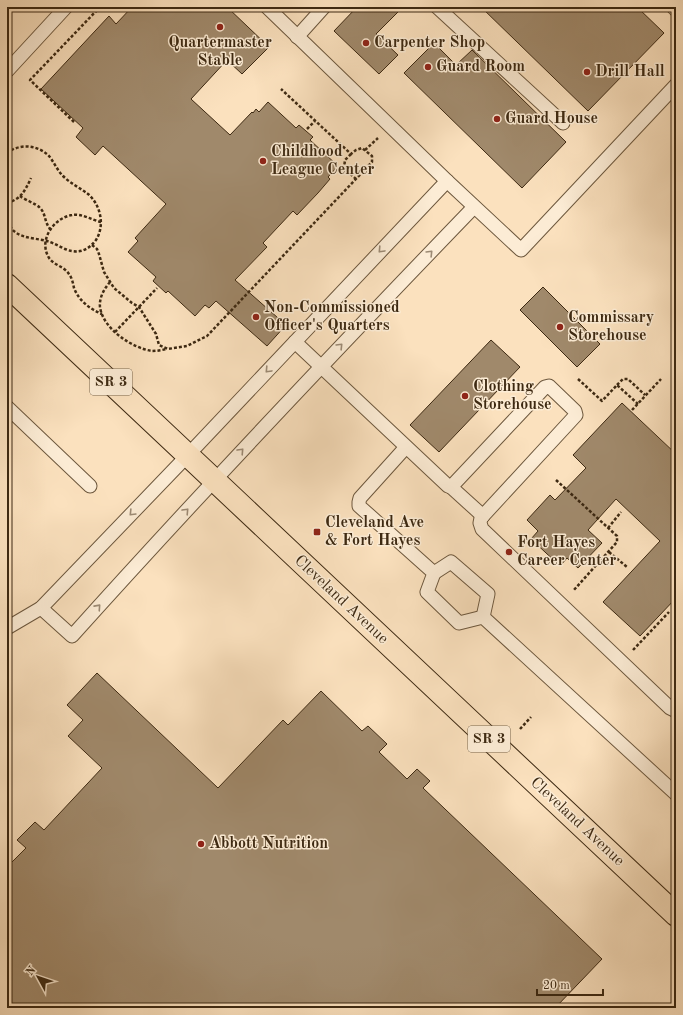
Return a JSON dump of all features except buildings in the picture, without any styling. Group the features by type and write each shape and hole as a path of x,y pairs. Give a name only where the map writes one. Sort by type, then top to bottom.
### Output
{"main road":[{"name":"Cleveland Avenue","path":"7,285 676,915"}],"lane":[{"path":"7,71 66,7"},
{"path":"267,7 447,181 521,250 676,85"},
{"path":"297,37 324,7"},
{"path":"438,7 563,123"},
{"path":"673,7 676,10"},
{"path":"7,628 41,608 447,181"},
{"path":"41,608 72,636 321,366 474,206"},
{"path":"295,342 406,448 448,486 451,486 483,516"},
{"path":"451,486 545,387 549,386 575,410 576,415 481,518 480,523 482,529 670,708 676,710"},
{"path":"7,408 90,486"},
{"path":"406,448 360,498 359,506 434,573"},
{"path":"451,562 488,594 483,617 459,623 427,592 434,573 451,562"},
{"path":"483,617 676,794"}],"path":[{"path":"74,122 30,80 100,7"},
{"path":"281,89 351,154"},
{"path":"307,129 315,121"},
{"path":"7,153 21,146 32,146 42,151 50,157 64,177 89,195 97,206 102,222 99,235 92,245 87,249 71,251 46,241 25,238 8,224 7,219"},
{"path":"110,282 105,288 100,299 100,308 104,319 120,337 141,348 153,351 187,346 207,336 356,179 372,162 372,156 362,148 356,150 345,160 344,168 356,179"},
{"path":"7,203 16,200 20,196 26,189 31,178"},
{"path":"20,196 41,208 46,224 50,229"},
{"path":"102,222 80,215 72,215 60,220 48,231 46,248 51,261 66,269 71,276 78,296 95,311 102,314"},
{"path":"92,245 99,254 104,272 114,288 132,303 140,307 156,334 159,345 168,349"},
{"path":"115,332 157,288"},
{"path":"578,379 602,401 623,379 628,379 645,396"},
{"path":"632,410 661,379"},
{"path":"617,385 638,404"},
{"path":"556,480 617,536 617,542 609,552 570,594"},
{"path":"608,528 621,512"},
{"path":"609,552 626,567"},
{"path":"631,652 668,612"},
{"path":"520,729 531,717"}],"place":[{"name":"Quartermaster Stable","path":"220,27"},
{"name":"Carpenter Shop","path":"366,43"},
{"name":"Guard Room","path":"428,67"},
{"name":"Drill Hall","path":"587,72"},
{"name":"Guard House","path":"497,119"},
{"name":"Childhood League Center","path":"263,161"},
{"name":"Non-Commissioned Officer's Quarters","path":"256,317"},
{"name":"Commissary Storehouse","path":"560,327"},
{"name":"Clothing Storehouse","path":"465,396"},
{"name":"Cleveland Ave & Fort Hayes","path":"317,532"},
{"name":"Fort Hayes Career Center","path":"509,552"},
{"name":"Abbott Nutrition","path":"201,844"}]}
